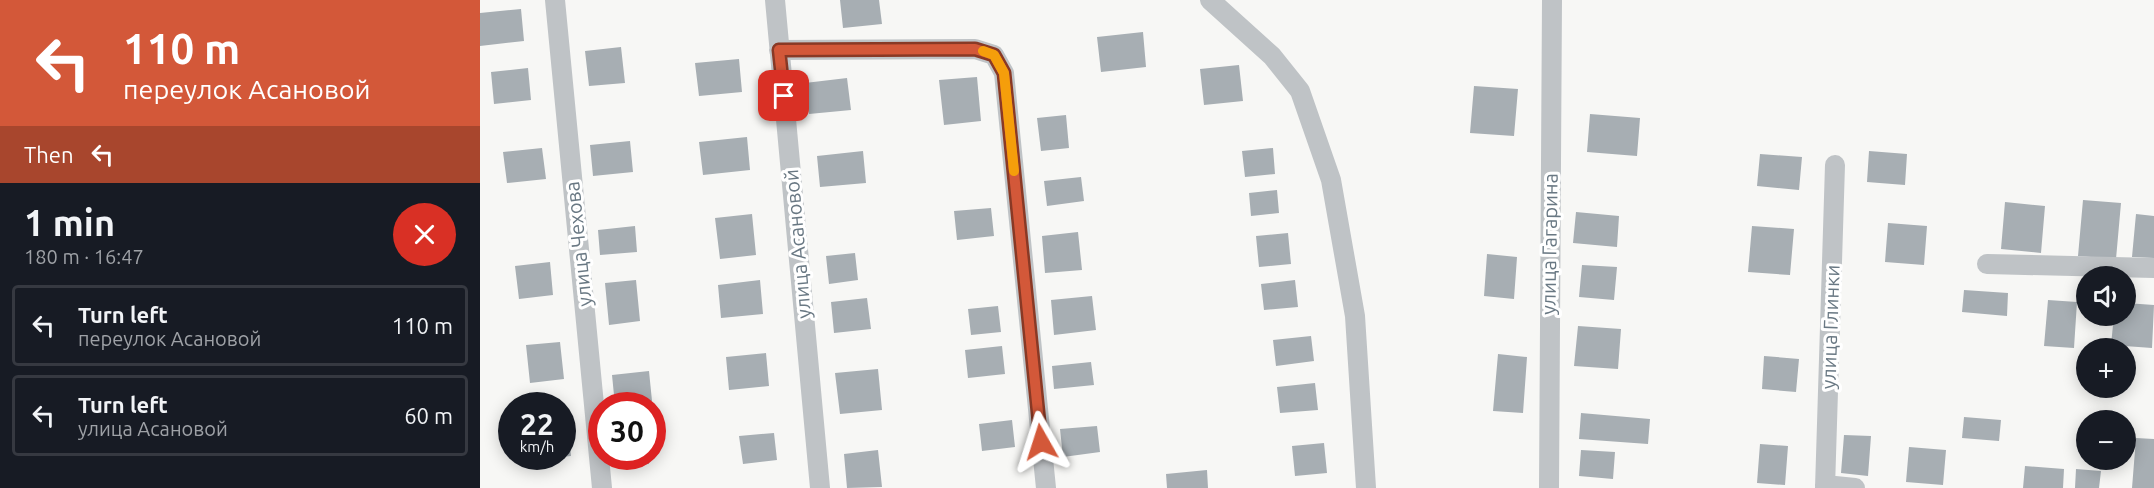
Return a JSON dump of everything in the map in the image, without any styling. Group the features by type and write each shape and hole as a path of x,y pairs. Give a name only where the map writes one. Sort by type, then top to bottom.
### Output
{"street":[{"name":"улица Чехова","path":"555,0 602,488"},
{"name":"улица Асановой","path":"775,0 820,488"},
{"path":"1210,0 1272,56 1300,91 1331,180 1355,316 1366,488"},
{"name":"улица Гагарина","path":"1549,488 1552,0"},
{"path":"779,50 975,49 994,55 1004,73 1046,488"},
{"name":"улица Глинки","path":"1825,486 1835,165"},
{"path":"1987,264 2154,268"},
{"path":"1825,486 1854,488"}],"building":[{"path":"840,0 879,0 882,24 843,28"},
{"path":"521,9 524,41 480,46 480,13"},
{"path":"1143,32 1146,67 1101,72 1097,37"},
{"path":"621,47 625,83 589,86 585,51"},
{"path":"739,59 742,92 699,96 695,63"},
{"path":"1239,65 1243,101 1204,105 1200,69"},
{"path":"528,68 531,100 494,104 491,72"},
{"path":"977,77 981,121 944,125 939,80"},
{"path":"847,78 851,110 809,114 805,83"},
{"path":"1474,86 1518,89 1514,136 1470,133"},
{"path":"1590,114 1640,118 1637,156 1587,152"},
{"path":"1066,115 1069,148 1041,151 1037,118"},
{"path":"747,137 750,170 703,175 699,142"},
{"path":"630,141 633,172 593,176 590,145"},
{"path":"542,148 546,179 507,183 503,152"},
{"path":"1273,148 1275,174 1245,177 1242,151"},
{"path":"863,151 866,183 820,187 817,156"},
{"path":"1869,151 1907,154 1905,185 1867,182"},
{"path":"1760,154 1802,157 1799,190 1757,186"},
{"path":"1081,177 1084,201 1047,206 1044,181"},
{"path":"1277,190 1279,213 1251,216 1249,193"},
{"path":"2083,200 2121,203 2116,259 2078,256"},
{"path":"2005,202 2045,206 2041,253 2001,249"},
{"path":"991,208 994,236 957,240 954,211"},
{"path":"1576,212 1619,216 1617,247 1573,243"},
{"path":"752,214 756,255 720,259 715,218"},
{"path":"2136,214 2154,216 2154,258 2132,257"},
{"path":"1888,223 1927,226 1924,265 1885,262"},
{"path":"635,226 637,252 600,255 598,230"},
{"path":"1752,226 1794,229 1790,275 1748,272"},
{"path":"1078,232 1082,270 1045,273 1042,236"},
{"path":"1288,233 1291,264 1259,267 1256,236"},
{"path":"855,253 858,280 829,284 826,256"},
{"path":"1487,254 1517,257 1514,299 1484,296"},
{"path":"550,262 553,295 519,299 515,266"},
{"path":"1582,265 1617,267 1614,300 1579,297"},
{"path":"636,280 640,321 609,325 605,283"},
{"path":"760,280 763,314 721,318 718,285"},
{"path":"1295,280 1298,307 1264,310 1261,284"},
{"path":"1964,290 2008,293 2007,316 1962,312"},
{"path":"1092,296 1096,330 1054,335 1051,300"},
{"path":"867,298 871,329 834,333 831,302"},
{"path":"2048,300 2076,302 2074,348 2044,346"},
{"path":"2136,304 2154,305 2152,348 2136,347 2136,338 2112,338 2113,326 2136,326"},
{"path":"998,306 1001,332 971,335 968,309"},
{"path":"1578,326 1621,329 1618,369 1574,366"},
{"path":"1311,336 1314,361 1276,366 1273,340"},
{"path":"560,342 564,379 530,383 526,345"},
{"path":"1002,346 1005,374 968,378 965,350"},
{"path":"766,353 769,386 729,390 726,357"},
{"path":"1498,354 1527,357 1523,413 1493,411"},
{"path":"1764,356 1799,359 1796,392 1762,389"},
{"path":"1091,362 1094,385 1054,389 1052,366"},
{"path":"878,369 882,410 840,414 835,373"},
{"path":"649,371 651,392 614,392 612,375"},
{"path":"1315,383 1318,410 1280,413 1277,387"},
{"path":"1581,413 1650,419 1648,444 1579,439"},
{"path":"1964,417 2001,420 1999,441 1962,438"},
{"path":"1012,420 1015,447 982,451 979,424"},
{"path":"1097,426 1100,452 1063,457 1060,429"},
{"path":"774,433 777,460 743,464 739,436"},
{"path":"1844,435 1871,436 1868,476 1841,473"},
{"path":"2136,438 2154,439 2154,488 2132,488 2133,470 2136,470"},
{"path":"1324,443 1327,473 1295,476 1292,446"},
{"path":"1760,444 1788,446 1785,485 1757,483"},
{"path":"1909,447 1946,450 1943,485 1906,482"},
{"path":"878,450 882,487 847,488 844,454"},
{"path":"1581,450 1615,452 1613,479 1579,476"},
{"path":"2025,466 2064,469 2063,488 2023,488"},
{"path":"2076,469 2101,471 2099,488 2075,488"},
{"path":"1207,470 1208,488 1167,488 1166,474"}],"slow traffic":[{"path":"983,51 994,55 1004,73 1014,171"}],"route":[{"path":"784,96 779,50 975,49 994,55 1004,73 1041,442"}]}
